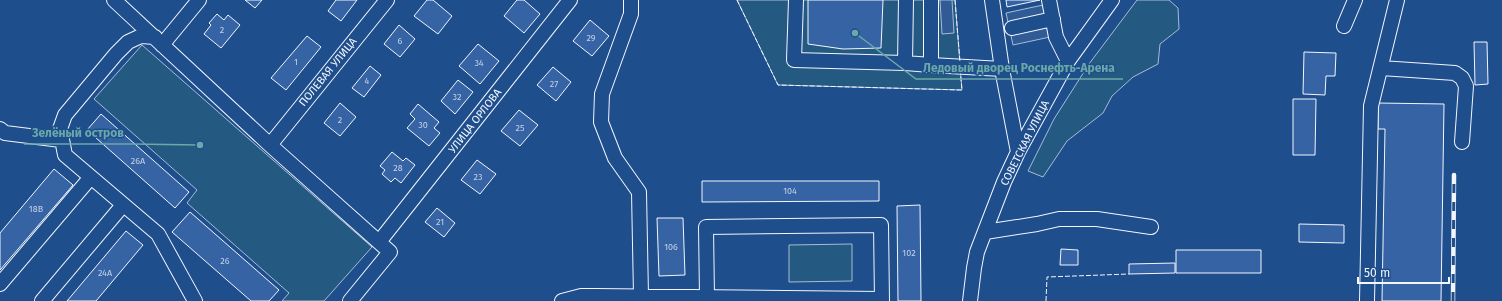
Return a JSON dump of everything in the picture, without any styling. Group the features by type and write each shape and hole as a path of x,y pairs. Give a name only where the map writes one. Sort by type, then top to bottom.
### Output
{"street":[{"path":"114,0 270,145 390,252 350,301"},
{"path":"125,0 159,41"},
{"path":"159,41 199,0"},
{"name":"ПОЛЕВАЯ УЛИЦА","path":"270,145 387,0"},
{"name":"УЛИЦА ОРЛОВА","path":"379,242 570,0"},
{"path":"631,0 631,14 602,94 602,122 615,158 639,192 647,298"},
{"path":"796,0 794,60 905,63 1002,69"},
{"path":"905,63 906,0"},
{"path":"931,0 931,65"},
{"path":"992,0 1002,69 1018,152"},
{"path":"1049,0 1056,37 1068,61"},
{"name":"СОВЕТСКАЯ УЛИЦА","path":"970,301 977,252 1004,182 1018,152 1068,61 1112,0"},
{"path":"1344,26 1355,0"},
{"path":"1367,301 1371,106 1397,0"},
{"path":"1012,28 1053,20"},
{"path":"159,41 141,36 128,42 116,54 65,115 60,130 61,140 65,155 158,234 195,301"},
{"path":"1380,68 1455,73 1462,78 1466,86 1462,142"},
{"path":"2,133 61,140"},
{"path":"0,284 91,177"},
{"path":"42,301 123,205"},
{"path":"985,232 1037,224 1059,218 1097,220 1151,227"},
{"path":"562,301 581,296 595,298 707,297 882,300 881,226 706,227 707,297"}],"shaded area":[{"path":"737,0 955,0 962,90 778,85"},
{"path":"940,0 952,0 954,33 942,34"},
{"path":"1137,0 1169,0 1178,8 1179,29 1160,44 1158,64 1133,77 1112,96 1103,113 1067,141 1043,177 1028,171 1054,119 1089,64"},
{"path":"1043,5 1050,37 1013,45 1006,13"},
{"path":"142,45 372,247 324,301 282,301 289,293 187,203 197,190 94,99"},
{"path":"852,244 852,281 789,282 789,245"}],"building":[{"path":"245,0 262,0 255,8"},
{"path":"336,0 357,0 341,21 328,11"},
{"path":"427,0 433,0 452,16 438,34 414,16"},
{"path":"517,0 524,0 540,14 524,33 504,16"},
{"path":"808,0 883,0 881,48 843,49 808,44"},
{"path":"1006,0 1040,0 1007,7"},
{"path":"217,14 224,20 228,15 240,25 221,48 204,34 211,25 209,23"},
{"path":"590,20 609,36 592,56 573,41"},
{"path":"399,25 415,39 400,57 384,44"},
{"path":"307,36 321,47 286,90 271,78"},
{"path":"1474,42 1487,42 1488,84 1475,85"},
{"path":"478,44 499,61 480,84 459,66"},
{"path":"1304,52 1336,53 1335,76 1326,76 1325,95 1303,94"},
{"path":"370,66 381,75 364,97 352,88"},
{"path":"553,67 571,82 556,101 537,85"},
{"path":"458,80 473,92 455,114 441,101"},
{"path":"1293,99 1316,99 1315,155 1293,155"},
{"path":"340,103 356,117 340,136 324,123"},
{"path":"1378,103 1444,104 1441,301 1382,301 1385,129 1378,129"},
{"path":"418,104 439,122 434,128 440,133 429,146 407,128 415,119 410,114"},
{"path":"519,110 538,125 520,146 501,131"},
{"path":"101,114 189,192 175,208 87,130"},
{"path":"392,152 403,161 406,158 415,165 401,183 395,178 391,182 382,174 385,170 380,166"},
{"path":"477,160 496,174 480,194 461,180"},
{"path":"54,169 73,185 0,270 0,233"},
{"path":"702,181 879,181 879,201 702,202"},
{"path":"920,205 921,301 898,301 897,206"},
{"path":"437,208 455,223 444,237 425,222"},
{"path":"190,212 279,290 269,301 251,301 172,232"},
{"path":"657,218 683,218 685,275 659,276"},
{"path":"1299,224 1344,225 1344,243 1299,242"},
{"path":"126,231 143,245 96,301 67,301"},
{"path":"1061,249 1078,250 1078,265 1060,265"},
{"path":"1176,250 1261,250 1261,273 1176,273"},
{"path":"1175,263 1175,273 1129,274 1129,264"}],"railway":[{"path":"1453,301 1454,175"}],"fence":[{"path":"737,0 778,85 962,90 960,70"},
{"path":"955,0 960,62"},
{"path":"1046,301 1047,277 1129,274"}],"place":[{"name":"Ледовый дворец Роснефть-Арена","path":"855,33"},
{"name":"Зелёный остров","path":"200,145"}]}
